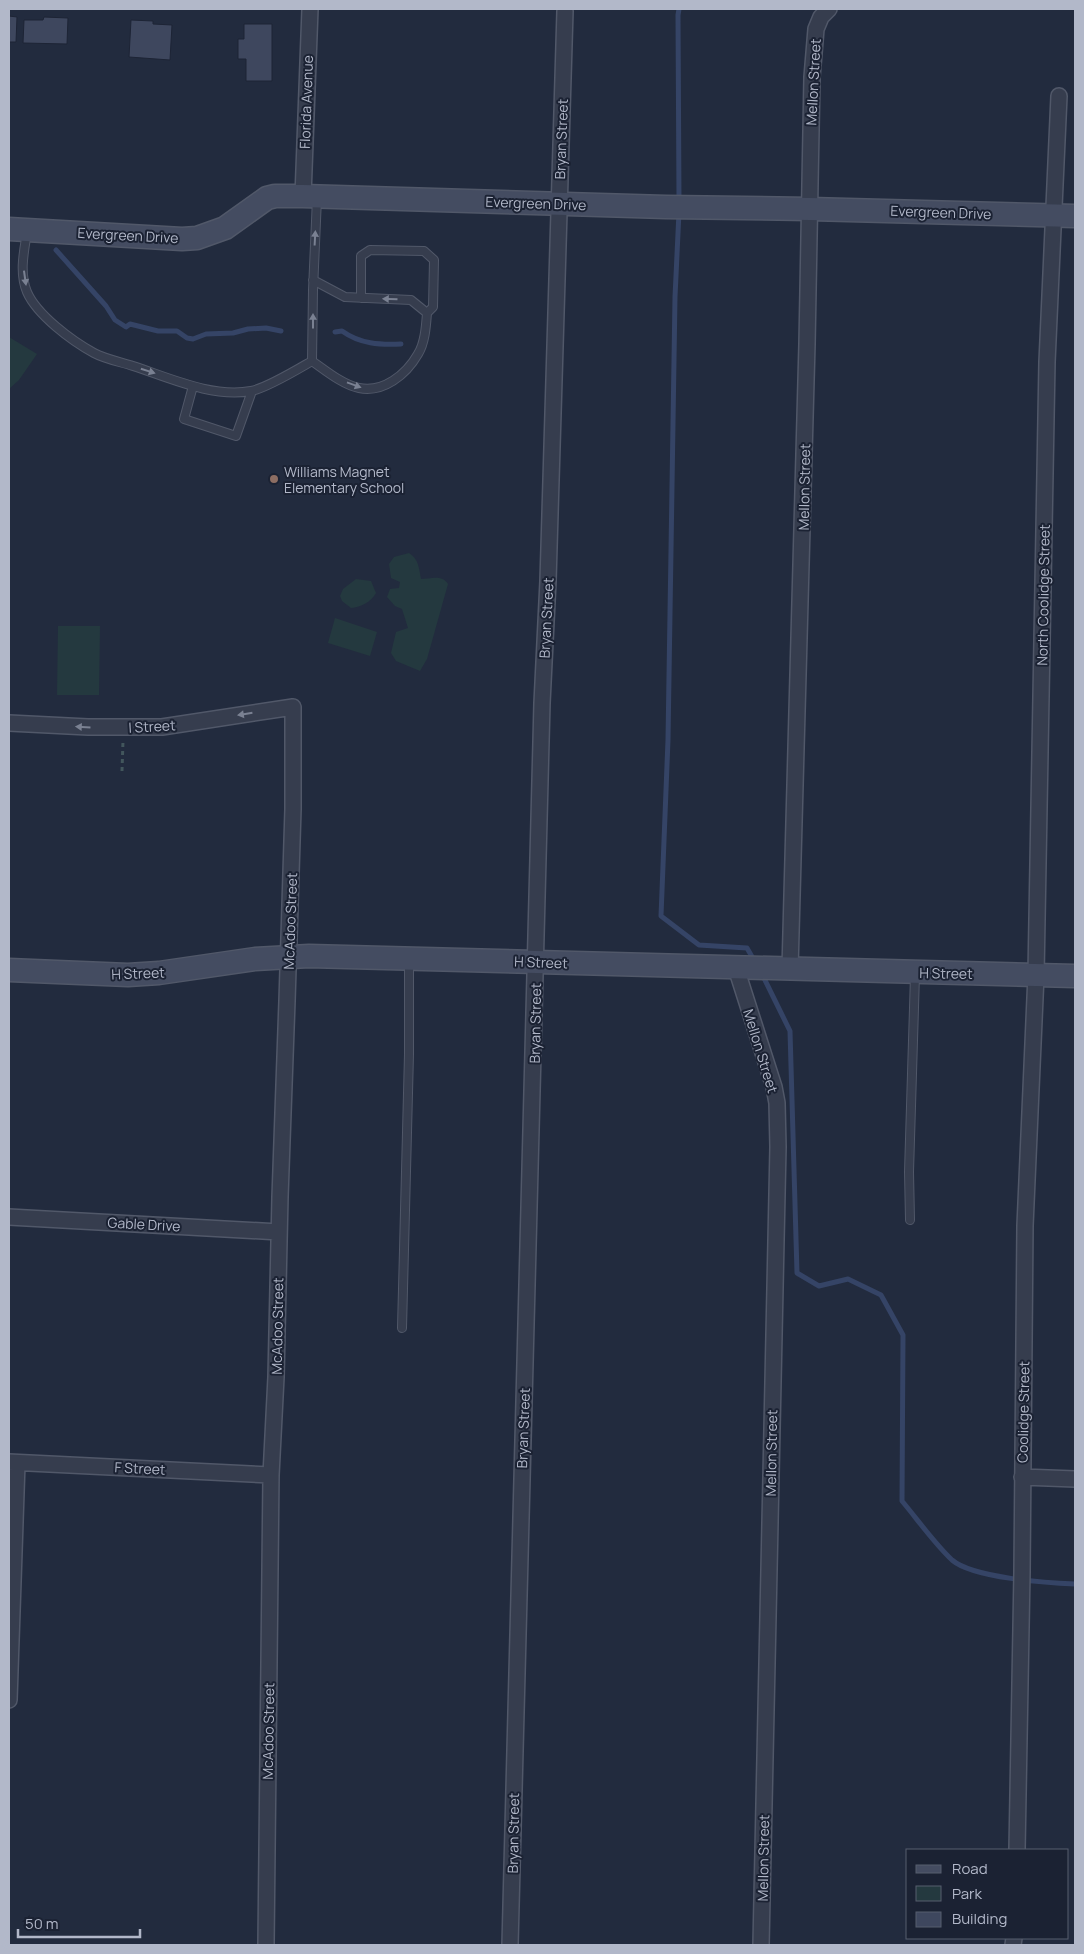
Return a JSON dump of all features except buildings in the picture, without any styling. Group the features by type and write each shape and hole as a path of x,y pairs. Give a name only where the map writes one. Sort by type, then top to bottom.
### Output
{"street":[{"name":"Florida Avenue","path":"310,9 310,196"},
{"name":"Mellon Street","path":"784,968 810,209 812,77 816,29 821,17 829,9"},
{"name":"Bryan Street","path":"510,1945 516,1642 542,703 548,572 565,11"},
{"name":"North Coolidge Street","path":"1036,975 1047,362 1060,96"},
{"name":"Evergreen Drive","path":"18,229 197,238 225,228 267,198 275,196 1075,216"},
{"name":"I Street","path":"9,722 124,728 183,725 293,707"},
{"name":"McAdoo Street","path":"266,1945 271,1474 276,1377 289,958 293,809 293,707"},
{"name":"H Street","path":"9,970 128,975 159,974 255,958 309,956 1075,976"},
{"name":"Mellon Street","path":"742,968 774,1087 778,1147 761,1945"},
{"name":"Coolidge Street","path":"1016,1849 1022,1572 1025,1226 1036,975"},
{"name":"Gable Drive","path":"9,1217 279,1232"},
{"path":"9,1700 13,1462"},
{"name":"F Street","path":"13,1462 271,1474"},
{"path":"1022,1478 1075,1479"}],"lane":[{"path":"310,196 313,280 312,361"},
{"path":"18,229 24,254 24,282 36,305 49,319 95,354 193,386 222,392 252,391 284,377 312,361"},
{"path":"312,361 332,376 358,388 380,388 397,379 419,354 426,331 427,313 433,307 434,260 424,250 370,250 361,256 362,298"},
{"path":"313,280 345,297 412,300 427,313"},
{"path":"193,386 184,419 236,436 252,391"},
{"path":"402,1328 410,958"},
{"path":"910,1220 915,972"}],"path":[{"path":"122,771 124,728"}],"green space":[{"path":"9,337 37,354 19,380 9,389"},
{"path":"409,553 417,561 421,579 439,578 448,584 427,659 420,671 396,661 391,653 396,632 408,628 402,609 395,606 387,597 390,589 399,588 400,582 391,578 389,564 394,557"},
{"path":"356,579 371,581 376,593 365,604 351,608 342,601 340,596 343,589"},
{"path":"335,618 377,632 370,656 328,643"},
{"path":"58,626 100,626 99,695 57,695"}],"waterway":[{"path":"679,9 679,201"},
{"path":"679,212 675,297 668,740 661,916 699,945 747,948 755,962"},
{"path":"56,250 106,306 115,320 126,327 130,324 158,331 177,331 187,338 193,339 206,334 233,333 248,329 266,328 281,331"},
{"path":"335,332 342,331 356,339 370,343 401,344"},
{"path":"762,974 790,1031 797,1273 819,1286 848,1279 881,1295 903,1335 902,1501 932,1539 952,1560 962,1566 976,1571 1011,1578 1075,1584"}],"place":[{"name":"Williams Magnet Elementary School","path":"274,479"}]}
